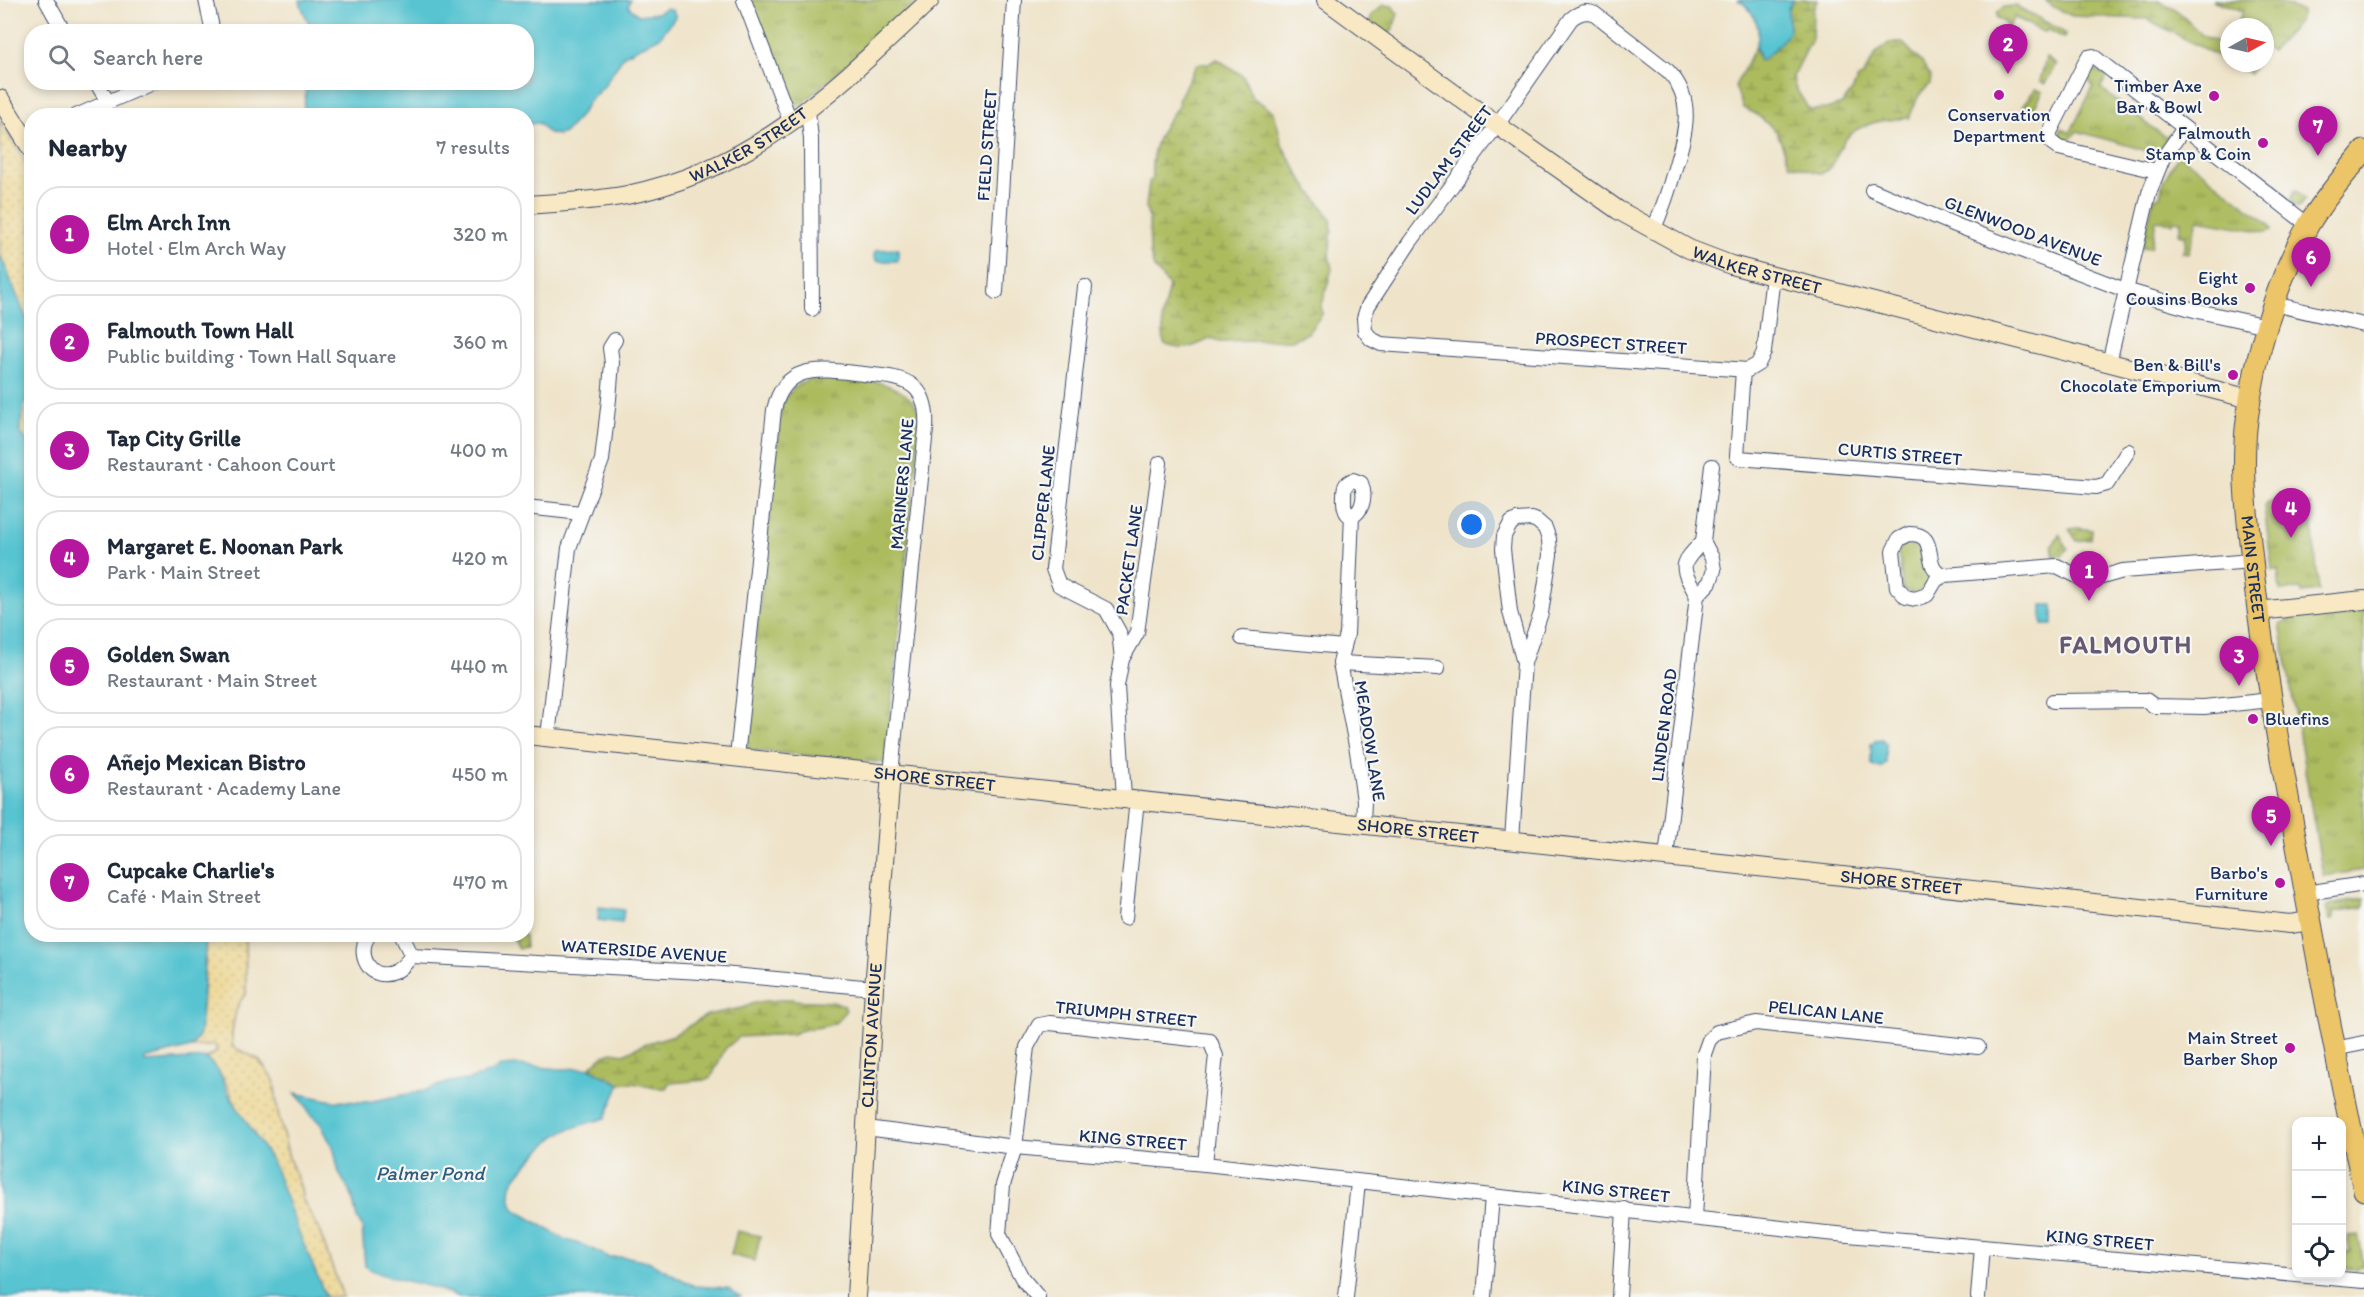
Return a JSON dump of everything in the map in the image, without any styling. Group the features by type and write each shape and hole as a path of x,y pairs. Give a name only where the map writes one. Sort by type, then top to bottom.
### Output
{"main road":[{"name":"MAIN STREET","path":"2364,151 2320,206 2291,258 2267,326 2250,399 2244,447 2252,561 2271,700 2334,1049 2364,1190"}],"street":[{"path":"46,0 60,24"},
{"path":"206,0 211,24"},
{"path":"744,0 791,123"},
{"name":"WALKER STREET","path":"534,205 617,196 678,181 739,155 808,111 930,0"},
{"name":"FIELD STREET","path":"996,292 1014,0"},
{"name":"WALKER STREET","path":"1326,0 1618,210 1653,231 1707,256 1773,276 2250,399"},
{"name":"LUDLAM STREET","path":"1371,339 1365,331 1364,324 1368,306 1410,242 1497,125 1571,19 1584,12 1595,14 1668,71 1676,78 1684,95 1687,114 1683,141 1663,207 1653,231"},
{"path":"2157,171 2055,147 2052,144 2049,134 2088,57 2093,56 2308,225"},
{"path":"101,90 108,102"},
{"path":"94,108 136,90"},
{"path":"0,99 24,134"},
{"path":"808,111 811,139 812,309"},
{"path":"2109,363 2147,198 2157,171 2184,128"},
{"name":"GLENWOOD AVENUE","path":"1872,189 1958,226 2125,290 2267,326"},
{"path":"1743,370 1755,367 1763,357 1773,276"},
{"name":"CLIPPER LANE","path":"1085,287 1053,569 1059,585 1106,609 1119,632 1122,659 1117,686 1130,799 1125,918"},
{"path":"2274,304 2364,325"},
{"name":"PROSPECT STREET","path":"1371,339 1381,344 1455,351 1743,370"},
{"path":"548,737 567,560 572,538 602,460 612,363 610,348 615,340"},
{"name":"MARINERS LANE","path":"736,757 774,410 779,392 789,380 809,371 827,370 888,377 906,382 919,393 926,408 911,591 891,774"},
{"name":"CURTIS STREET","path":"1743,370 1737,456 1739,458 2096,487 2107,484 2128,451"},
{"name":"PACKET LANE","path":"1122,659 1137,633 1160,463"},
{"name":"LINDEN ROAD","path":"1666,857 1697,596 1710,582 1714,570 1712,558 1703,541 1712,466"},
{"path":"534,508 581,513"},
{"name":"MEADOW LANE","path":"1352,515 1347,634 1340,663 1357,751 1364,801 1363,824"},
{"path":"1512,840 1524,663 1541,613 1550,555 1549,539 1545,528 1532,519 1517,520 1511,523 1504,536 1503,549 1510,612 1524,663"},
{"path":"1945,575 1935,571 1929,544 1924,538 1914,534 1904,536 1893,548 1897,587 1905,597 1919,598 1927,595 1936,580 1945,575 2056,566 2080,578 2102,577 2123,572 2252,561"},
{"path":"1697,596 1685,575 1684,564 1689,555 1703,541"},
{"path":"2258,611 2364,600"},
{"path":"1242,638 1344,647"},
{"name":"MEADOW LANE","path":"1340,663 1438,668"},
{"path":"2053,701 2146,700 2154,706 2204,707 2271,700"},
{"name":"SHORE STREET","path":"534,736 2290,924 2310,921"},
{"name":"CLINTON AVENUE","path":"856,1297 874,988 891,774"},
{"path":"2306,893 2364,884"},
{"path":"365,942 363,946 365,962 376,972 389,974 395,972 412,956 405,942"},
{"name":"WATERSIDE AVENUE","path":"412,956 701,972 874,988"},
{"name":"TRIUMPH STREET","path":"1015,1147 1027,1047 1039,1025 1050,1023 1210,1041 1216,1056 1205,1164"},
{"name":"PELICAN LANE","path":"1695,1218 1704,1054 1709,1040 1717,1032 1756,1023 1978,1047"},
{"path":"2334,1049 2364,1043"},
{"name":"KING STREET","path":"866,1128 1015,1147 1205,1164 1358,1183 1695,1218 1982,1247 2364,1281"},
{"path":"1015,1147 1004,1185 999,1234 1022,1278 1038,1297"},
{"path":"1346,1297 1358,1183"},
{"path":"1484,1297 1492,1196"},
{"path":"1619,1297 1623,1209"},
{"path":"1978,1297 1982,1247"}],"green space":[{"path":"750,0 920,0 801,105 793,103 785,91"},
{"path":"1793,0 1817,0 1813,11 1812,39 1793,77 1795,87 1811,110 1826,109 1842,104 1876,54 1889,43 1903,43 1923,64 1931,77 1930,84 1918,97 1909,118 1874,123 1858,129 1842,144 1830,168 1821,173 1790,165 1777,132 1756,114 1743,108 1735,86 1756,46 1757,55 1770,52 1786,36 1790,5"},
{"path":"2045,0 2156,0 2174,8 2202,35 2220,44 2220,57 2147,19 2072,16 2051,6"},
{"path":"2212,0 2272,0 2302,11 2299,21 2274,49 2274,18 2240,18 2243,11"},
{"path":"1383,5 1392,6 1398,14 1392,31 1387,35 1370,24 1371,16"},
{"path":"2016,6 2061,30 2066,35 2064,38 2047,29 2045,33 2014,17 2006,33 2002,32 2006,23 1997,18 1997,13 2003,7"},
{"path":"2046,58 2056,64 2045,84 2040,81"},
{"path":"1217,59 1243,76 1252,97 1274,112 1283,147 1304,183 1331,218 1329,255 1332,269 1321,308 1323,313 1308,333 1292,340 1220,342 1212,338 1194,346 1177,348 1164,344 1162,317 1169,286 1154,268 1150,254 1149,220 1146,206 1149,182 1152,179 1153,158 1158,139 1166,122 1179,105 1178,100 1197,64 1208,64"},
{"path":"2093,70 2107,77 2100,88 2165,137 2173,131 2153,162 2149,161 2151,152 2077,131 2070,140 2060,135 2061,128 2070,133 2093,87 2086,76"},
{"path":"2035,89 2043,92 2031,112 2022,107"},
{"path":"2179,154 2269,224 2272,230 2266,232 2198,220 2188,253 2182,252 2186,236 2179,234 2181,221 2173,220 2173,223 2156,221 2151,248 2142,247 2154,198 2160,196 2163,182"},
{"path":"2295,190 2305,199 2298,208 2291,200"},
{"path":"825,377 867,380 894,388 915,404 921,417 885,763 750,750 744,747 781,407 798,385"},
{"path":"2269,502 2310,504 2319,591 2302,593 2301,589 2280,591 2278,570 2272,570 2264,506"},
{"path":"2069,529 2092,530 2091,539 2077,541"},
{"path":"2059,534 2068,548 2062,556 2054,558 2052,547"},
{"path":"1908,542 1919,542 1926,551 1930,585 1916,594 1903,589 1898,549"},
{"path":"2082,551 2100,556 2106,562 2108,571 2078,572 2074,565 2075,556"},
{"path":"2364,610 2364,870 2323,876 2280,624 2291,618"},
{"path":"2364,899 2364,907 2333,912 2333,920 2330,920 2326,909 2329,905"},
{"path":"514,942 526,942 526,947 518,949"},
{"path":"791,999 838,1003 844,1005 846,1010 836,1022 826,1026 793,1034 739,1037 725,1049 711,1078 706,1080 669,1083 666,1088 654,1088 632,1083 620,1084 589,1068 604,1055 612,1052 624,1054 644,1044 674,1035 707,1015 742,1008 757,1002"},
{"path":"737,1231 760,1236 755,1261 731,1255"},
{"path":"2358,1235 2364,1265 2356,1270 2346,1269 2346,1253 2350,1252 2347,1236"}],"sand":[{"path":"0,121 24,160 24,473 0,369"},
{"path":"207,942 245,942 246,994 239,1004 234,1019 233,1047 258,1059 274,1080 278,1113 289,1158 301,1188 302,1198 319,1230 343,1297 316,1297 230,1092 223,1078 206,1058 217,1052 215,1045 191,1047 200,1034"}],"water":[{"path":"300,0 630,0 628,6 638,15 657,13 666,8 672,10 676,16 660,37 624,55 604,86 589,101 579,117 564,133 558,135 548,133 539,123 534,123 534,108 304,108 306,90 534,90 534,24 309,24"},
{"path":"1737,0 1793,0 1788,9 1789,33 1772,52 1760,61 1756,46 1758,33 1755,19 1748,8"},
{"path":"898,249 898,261 876,261 874,258 876,250"},
{"path":"0,254 24,313 24,408 19,431 24,437 24,942 206,942 200,1034 191,1047 144,1059 145,1062 206,1058 218,1070 228,1093 273,1163 326,1297 0,1297"},
{"path":"2042,605 2053,605 2053,625 2042,625"},
{"path":"1882,739 1886,744 1886,763 1882,767 1875,767 1871,763 1871,744 1875,740"},
{"path":"599,907 624,910 622,923 598,920"},
{"name":"Palmer Pond","path":"518,1065 559,1069 589,1068 620,1084 605,1118 577,1126 556,1136 525,1166 511,1186 514,1209 564,1239 608,1257 628,1257 648,1261 694,1286 728,1288 741,1297 460,1297 384,1275 365,1266 362,1227 357,1218 352,1196 339,1173 334,1150 320,1123 310,1114 295,1093 333,1101 368,1102 423,1091 449,1082 469,1080 501,1066"}],"place":[{"name":"Falmouth Town Hall","path":"2008,74"},
{"name":"Conservation Department","path":"1999,95"},
{"name":"Timber Axe Bar & Bowl","path":"2214,96"},
{"name":"Falmouth Stamp & Coin","path":"2263,143"},
{"name":"Cupcake Charlie's","path":"2318,156"},
{"name":"Añejo Mexican Bistro","path":"2311,287"},
{"name":"Eight Cousins Books","path":"2250,288"},
{"name":"Ben & Bill's Chocolate Emporium","path":"2233,375"},
{"name":"Margaret E. Noonan Park","path":"2291,538"},
{"name":"Elm Arch Inn","path":"2089,601"},
{"name":"Tap City Grille","path":"2239,686"},
{"name":"Bluefins","path":"2253,719"},
{"name":"Golden Swan","path":"2271,846"},
{"name":"Barbo's Furniture","path":"2280,883"},
{"name":"Main Street Barber Shop","path":"2290,1048"}],"district":[{"name":"FALMOUTH","path":"2126,644"}]}
